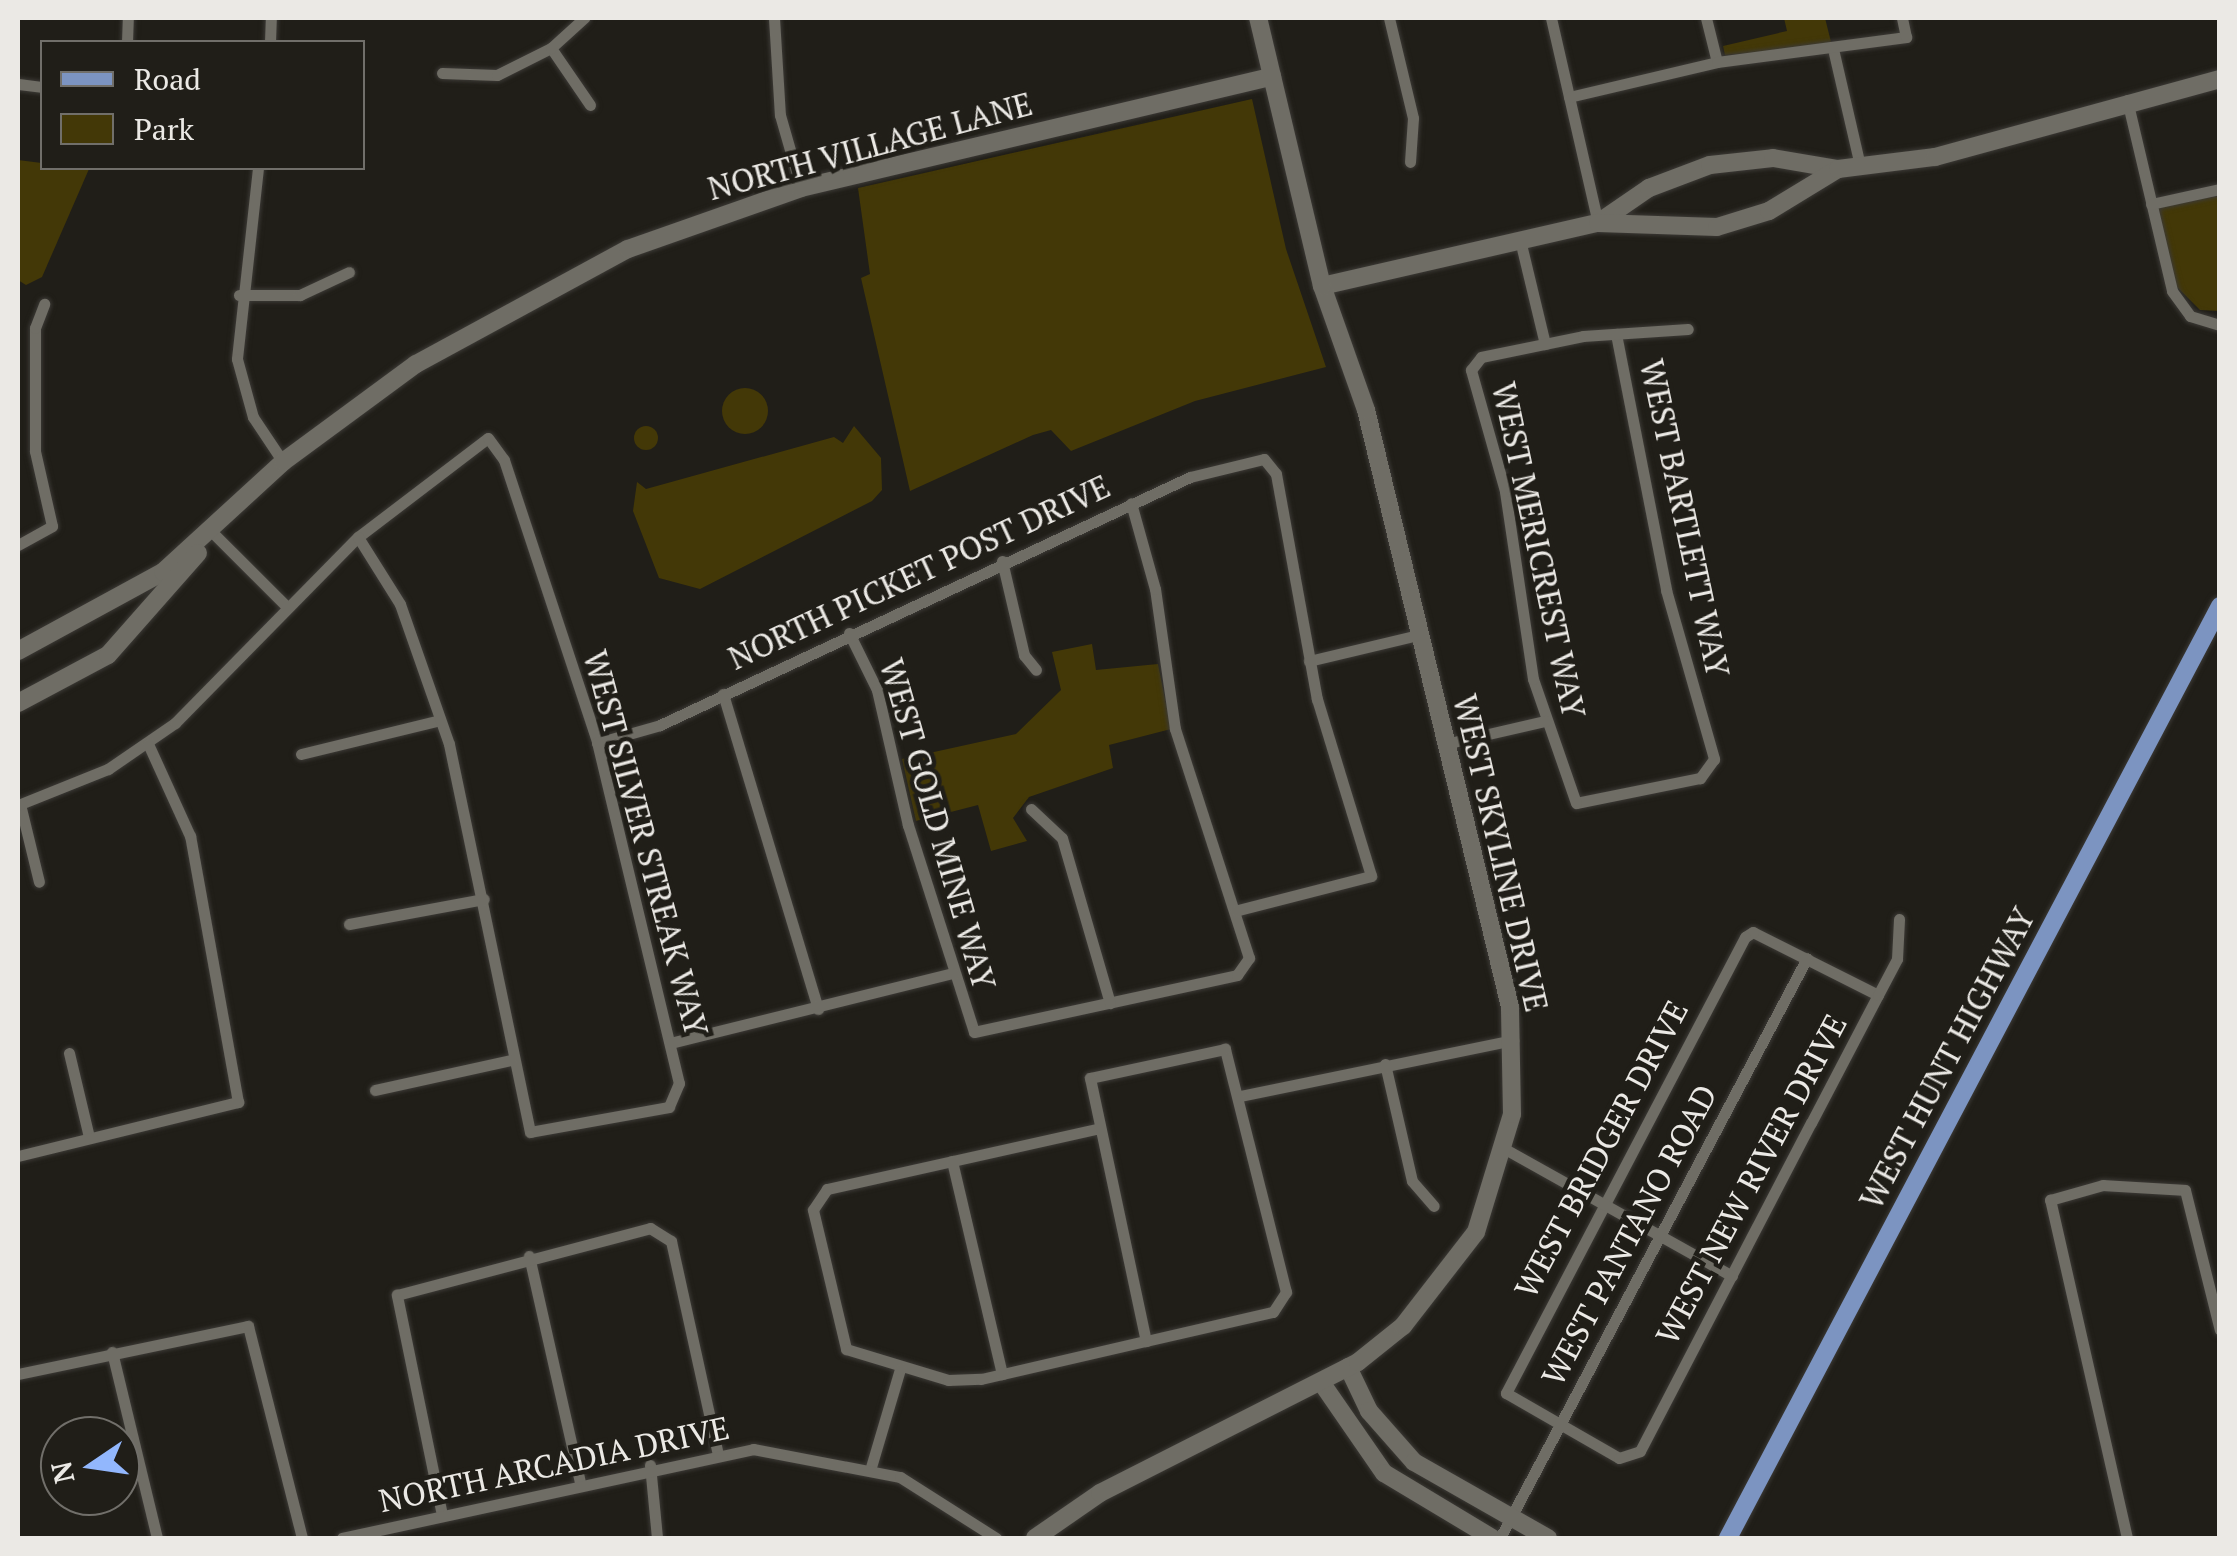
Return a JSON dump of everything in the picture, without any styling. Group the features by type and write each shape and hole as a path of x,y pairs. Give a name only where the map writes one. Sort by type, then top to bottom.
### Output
{"main road":[{"name":"WEST HUNT HIGHWAY","path":"1728,1538 2220,606"}],"street":[{"path":"442,73 497,75 551,48 584,18"},
{"path":"774,18 780,115 801,188"},
{"name":"WEST SKYLINE DRIVE","path":"1035,1538 1100,1493 1348,1368 1444,1284 1496,1190 1505,1149 1513,1040 1359,382 1322,286 1258,18"},
{"path":"1389,18 1412,118 1410,162"},
{"path":"1551,18 1598,223"},
{"path":"1706,18 1717,62"},
{"path":"1570,97 1717,62 1834,53 1906,37 1902,18"},
{"path":"551,48 590,106"},
{"path":"1834,53 1860,166"},
{"name":"NORTH VILLAGE LANE","path":"18,703 108,655 213,533 284,462 362,400 539,291 681,227 801,188 1272,77"},
{"path":"1598,223 1650,188 1710,165 1788,158 1838,169 1934,157 2128,100 2220,79"},
{"path":"2128,100 2178,306 2220,324"},
{"path":"1322,286 1598,223 1717,227 1769,211 1838,169"},
{"path":"258,170 239,294 243,387 284,462"},
{"path":"2152,204 2220,189"},
{"path":"1520,240 1545,344 1688,329"},
{"path":"239,294 300,296 349,272"},
{"path":"18,545 52,526 35,451 36,328 44,304"},
{"name":"WEST BARTLETT WAY","path":"1576,803 1711,771 1616,334"},
{"name":"WEST MERICREST WAY","path":"1545,344 1473,364 1545,721 1576,803"},
{"name":"WEST SILVER STREAK WAY","path":"358,536 488,438 504,460 598,743 670,1043 679,1097 669,1107 530,1132 512,1060"},
{"name":"NORTH PICKET POST DRIVE","path":"598,743 723,694 1130,503 1264,459 1276,474 1308,661"},
{"path":"1031,809 1062,838 1110,1002 1246,970 1236,911 1175,729 1155,589 1130,503"},
{"path":"213,533 286,606"},
{"name":"NORTH VILLAGE LANE","path":"18,651 134,593 213,533"},
{"path":"39,882 19,805 148,744 358,536 400,604 440,720 484,899 512,1060 375,1090"},
{"path":"1002,560 1024,655 1036,670"},
{"name":"WEST GOLD MINE WAY","path":"849,633 877,690 953,973 974,1032 1110,1002"},
{"path":"1236,911 1371,876 1308,661 1418,634"},
{"path":"723,694 818,1009"},
{"path":"300,754 440,720"},
{"path":"1445,744 1545,721"},
{"path":"18,1156 238,1102 193,851 148,744"},
{"path":"348,924 484,899"},
{"name":"WEST NEW RIVER DRIVE","path":"1560,1425 1631,1457 1732,1276 1897,959 1899,918"},
{"name":"WEST BRIDGER DRIVE","path":"1560,1425 1506,1386 1745,937 1753,932 1807,958"},
{"path":"1807,958 1878,995"},
{"name":"WEST PANTANO ROAD","path":"1496,1538 1510,1519 1807,958"},
{"path":"670,1043 953,973"},
{"path":"1240,1096 1513,1040"},
{"path":"1096,1129 952,1161 815,1198 846,1349 900,1369 948,1380 1002,1374 1146,1341 1285,1305 1240,1096 1225,1049 1090,1078 1096,1129 1146,1341"},
{"path":"69,1053 89,1137"},
{"path":"1385,1064 1412,1181 1434,1206"},
{"path":"1505,1149 1732,1276"},
{"path":"952,1161 1002,1374"},
{"path":"2127,1538 2050,1200 2103,1185 2185,1190 2220,1330"},
{"path":"442,1515 397,1295 529,1256 663,1232 717,1452"},
{"path":"529,1256 580,1482"},
{"path":"18,1374 248,1326 302,1538"},
{"path":"112,1352 157,1538"},
{"path":"1348,1368 1369,1411 1414,1462 1548,1538"},
{"path":"870,1467 900,1369"},
{"path":"1321,1382 1384,1473 1496,1538"},
{"name":"NORTH ARCADIA DRIVE","path":"342,1538 717,1452 870,1467 958,1508 996,1538"},
{"path":"650,1466 657,1538"}],"green space":[{"path":"1784,18 1825,18 1832,46 1725,55 1723,46 1787,31"},
{"path":"1252,99 1286,249 1326,367 1195,401 1071,451 1051,430 1033,435 910,491 861,278 870,274 858,188"},
{"path":"18,160 40,163 40,170 89,170 42,277 26,285 18,280"},
{"path":"2219,196 2219,311 2200,310 2175,285 2158,206"},
{"path":"745,388 761,395 768,411 761,427 745,434 729,427 722,411 729,395"},
{"path":"646,426 658,438 646,450 634,438"},
{"path":"854,426 881,458 882,490 872,501 700,589 659,578 633,511 637,482 646,489 834,437 843,443"},
{"path":"1092,644 1096,670 1158,664 1171,729 1109,745 1113,768 1029,797 1013,818 1027,841 991,851 978,805 916,821 902,759 1016,734 1061,690 1052,652"}]}
